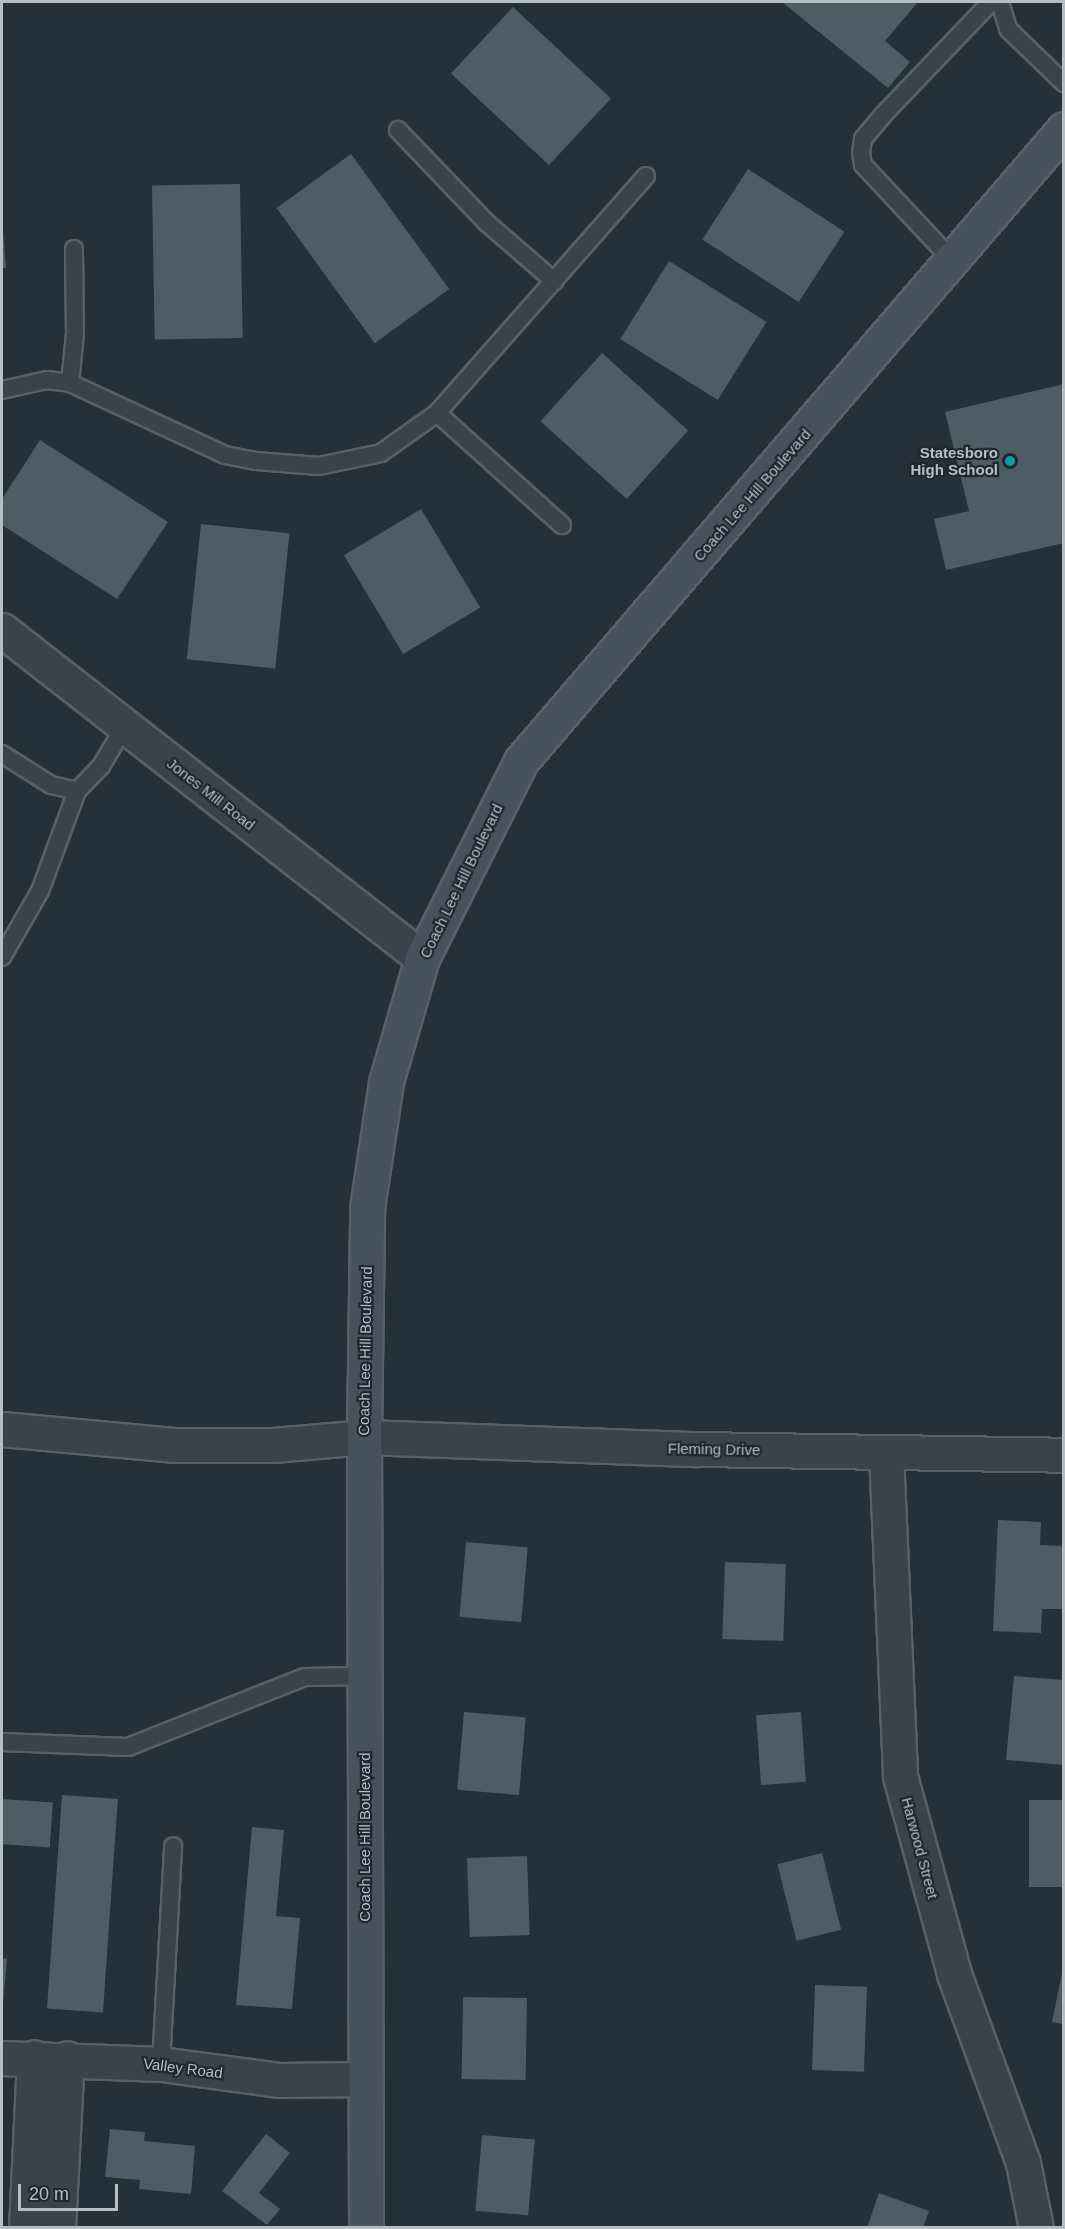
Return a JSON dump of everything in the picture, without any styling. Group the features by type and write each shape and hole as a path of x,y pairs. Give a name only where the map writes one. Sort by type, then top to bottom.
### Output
{"street":[{"name":"Coach Lee Hill Boulevard","path":"366,2228 364,1437 367,1208 386,1082 422,958 521,761 1064,129"},
{"name":"Jones Mill Road","path":"2,630 422,958"},
{"name":"Fleming Drive","path":"2,1429 173,1445 273,1445 364,1437 886,1453 1064,1455"},
{"name":"Harwood Street","path":"886,1453 900,1776 954,1974 1023,2163 1036,2228"},
{"path":"26,2228 34,2057"},
{"name":"Valley Road","path":"2,2058 67,2058 161,2064 280,2080 364,2079"},
{"path":"58,2228 67,2058"}],"lane":[{"path":"952,260 863,165 861,153 863,139 991,2"},
{"path":"1000,2 1008,29 1064,83"},
{"path":"398,130 487,223 554,281"},
{"path":"2,390 47,380 70,383 225,455 319,466 381,453 437,413 646,176"},
{"path":"70,383 75,334 74,249"},
{"path":"437,413 562,525"},
{"path":"2,957 40,891 77,791 101,766 125,726"},
{"path":"2,754 51,784 77,791"},
{"path":"2,1743 128,1747 173,1732 305,1677 365,1676"},
{"path":"161,2064 173,1846"}],"building":[{"path":"782,2 918,2 885,41 910,62 888,88"},
{"path":"513,7 611,98 549,165 451,74"},
{"path":"351,154 449,289 375,343 277,208"},
{"path":"748,169 844,232 799,302 702,239"},
{"path":"240,184 243,338 155,340 152,186"},
{"path":"2,219 6,268 2,268"},
{"path":"669,261 767,322 718,400 620,339"},
{"path":"602,353 688,431 627,499 540,421"},
{"name":"Statesboro High School","path":"1064,384 1064,543 946,570 934,519 969,511 945,412"},
{"path":"40,440 168,522 117,599 2,525 2,499"},
{"path":"421,509 480,608 403,654 344,555"},
{"path":"201,524 290,533 275,669 187,659"},
{"path":"998,1520 1041,1522 1040,1545 1064,1546 1064,1609 1042,1609 1041,1633 993,1631"},
{"path":"466,1542 528,1547 521,1622 459,1617"},
{"path":"725,1562 786,1564 783,1641 722,1639"},
{"path":"1014,1676 1064,1680 1064,1765 1006,1760"},
{"path":"464,1712 526,1717 519,1795 457,1790"},
{"path":"801,1712 806,1782 761,1785 756,1715"},
{"path":"62,1795 118,1799 103,2012 47,2008"},
{"path":"2,1799 53,1803 50,1847 2,1844"},
{"path":"1029,1800 1064,1800 1064,1887 1029,1887"},
{"path":"252,1827 284,1830 276,1916 300,1918 292,2009 236,2005"},
{"path":"822,1853 841,1930 796,1941 777,1864"},
{"path":"527,1856 530,1935 470,1937 467,1858"},
{"path":"2,1958 7,1959 3,2004 2,2004"},
{"path":"1062,1973 1064,1973 1064,2024 1052,2022"},
{"path":"815,1985 867,1987 864,2072 812,2070"},
{"path":"463,1997 527,1998 526,2080 462,2079"},
{"path":"110,2129 145,2132 144,2141 195,2146 191,2194 139,2189 140,2180 105,2177"},
{"path":"266,2134 290,2153 259,2193 280,2209 267,2225 222,2191"},
{"path":"482,2135 535,2140 528,2215 475,2211"},
{"path":"879,2193 929,2211 923,2228 867,2228"}],"place":[{"name":"Statesboro High School","path":"1010,461"}]}
